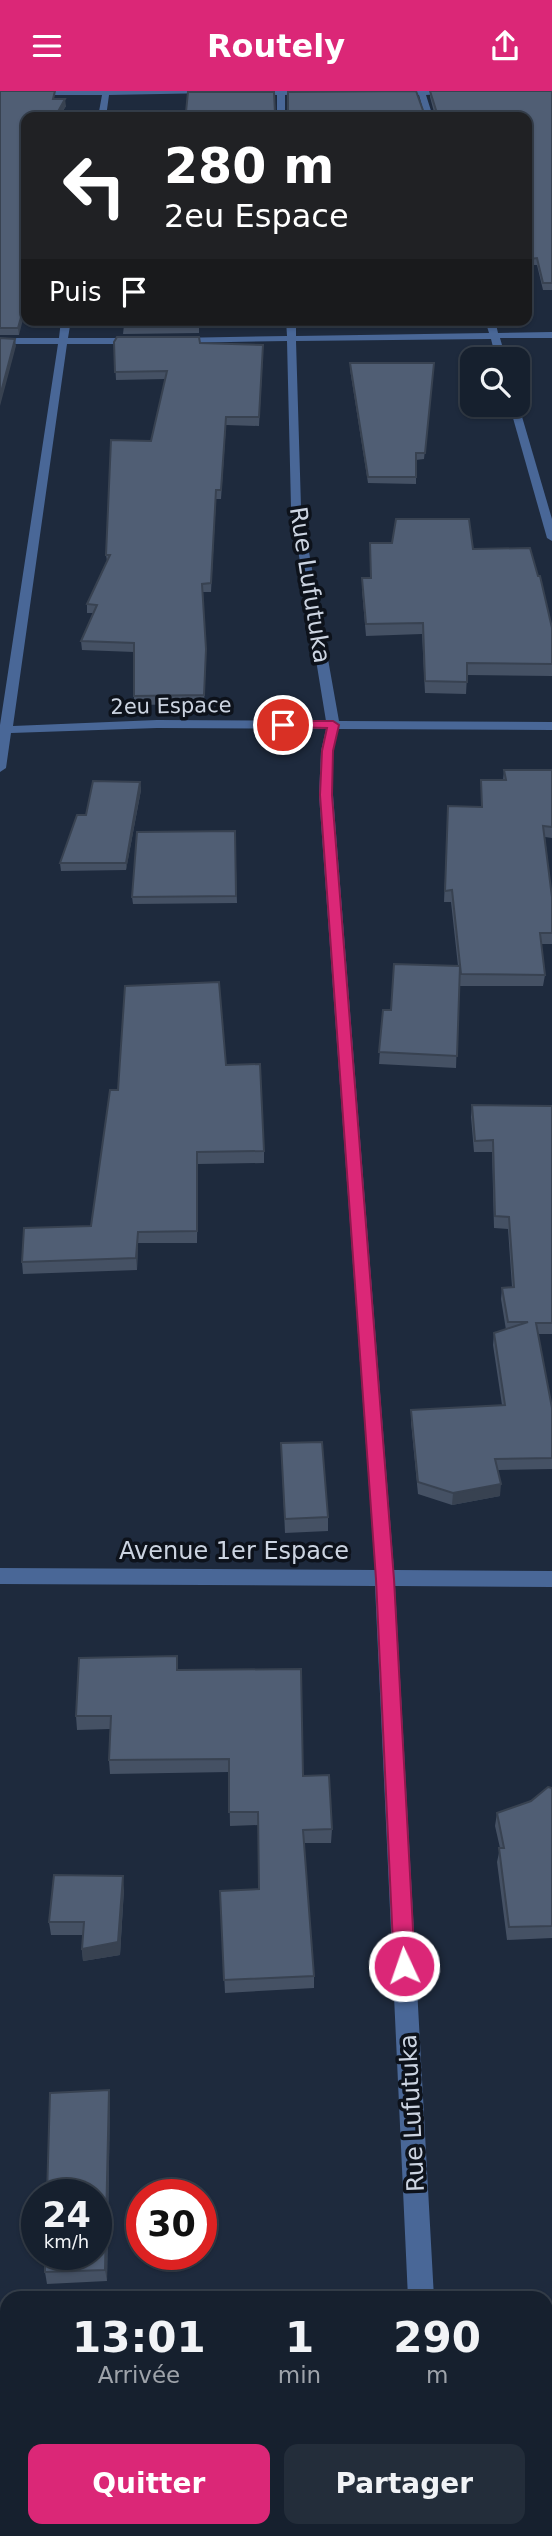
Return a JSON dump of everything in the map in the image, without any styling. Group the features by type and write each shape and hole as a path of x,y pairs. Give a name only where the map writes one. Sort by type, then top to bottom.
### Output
{"street":[{"path":"281,92 281,112"},
{"path":"421,92 427,112"},
{"path":"0,93 220,93"},
{"path":"103,112 106,93"},
{"path":"245,93 319,93"},
{"path":"383,93 459,93"},
{"path":"0,768 3,730 65,326"},
{"path":"492,326 497,347"},
{"path":"170,340 291,329 494,336 552,335"},
{"name":"Rue Lufutuka","path":"291,329 296,507 333,725 327,751 326,795 385,1579 421,2291"},
{"path":"0,341 156,341"},
{"path":"517,417 552,538"},
{"name":"2eu Espace","path":"3,730 157,724 552,726"},
{"name":"Avenue 1er Espace","path":"0,1576 552,1579"}],"building":[{"path":"0,91 55,91 53,99 65,99 58,112 21,112 21,317 18,328 0,328"},
{"path":"416,91 424,112 287,112 288,92"},
{"path":"430,91 552,91 552,283 543,283 537,258 532,259 532,112 434,112"},
{"path":"188,92 274,92 275,112 186,112"},
{"path":"123,326 199,326 123,327"},
{"path":"117,337 199,337 200,343 263,345 259,417 226,417 221,490 216,490 211,583 202,584 206,649 204,695 134,696 134,643 81,641 97,605 87,604 110,555 106,555 111,440 151,441 167,371 115,372 114,342"},
{"path":"0,338 15,339 0,396"},
{"path":"350,363 434,363 425,453 416,453 416,477 368,477"},
{"path":"396,519 469,519 473,549 530,548 540,576 552,628 552,664 467,663 467,682 425,681 423,623 366,624 362,578 371,578 370,543 392,543"},
{"path":"504,770 552,770 552,827 543,826 552,897 552,933 540,933 545,975 461,974 452,890 445,891 448,806 482,807 481,780 506,780"},
{"path":"93,781 140,782 126,863 60,863 77,815 86,815"},
{"path":"235,831 236,896 132,897 137,832"},
{"path":"394,964 460,966 457,1056 379,1052 383,1010 391,1010"},
{"path":"219,982 226,1065 260,1064 264,1151 197,1152 197,1231 138,1232 136,1258 22,1262 24,1228 91,1226 110,1090 118,1090 125,986"},
{"path":"472,1105 552,1106 552,1323 536,1323 552,1408 552,1458 495,1459 501,1484 453,1493 418,1482 411,1410 505,1405 494,1333 528,1322 508,1322 502,1288 514,1287 509,1217 495,1216 493,1140 475,1141"},
{"path":"322,1442 328,1517 285,1519 281,1443"},
{"path":"177,1656 177,1670 301,1669 303,1776 329,1775 332,1829 303,1830 314,1976 224,1980 220,1891 259,1889 258,1812 229,1812 229,1759 109,1760 111,1716 76,1716 79,1658"},
{"path":"548,1787 552,1788 552,1926 509,1927 499,1848 504,1848 497,1813 531,1801"},
{"path":"54,1875 123,1876 118,1942 82,1949 84,1922 49,1922"},
{"path":"109,2090 107,2179 47,2179 50,2093"},
{"path":"45,2270 105,2270 45,2272"}],"route":[{"path":"283,725 333,725 327,751 326,795 385,1579 404,1966"}]}
